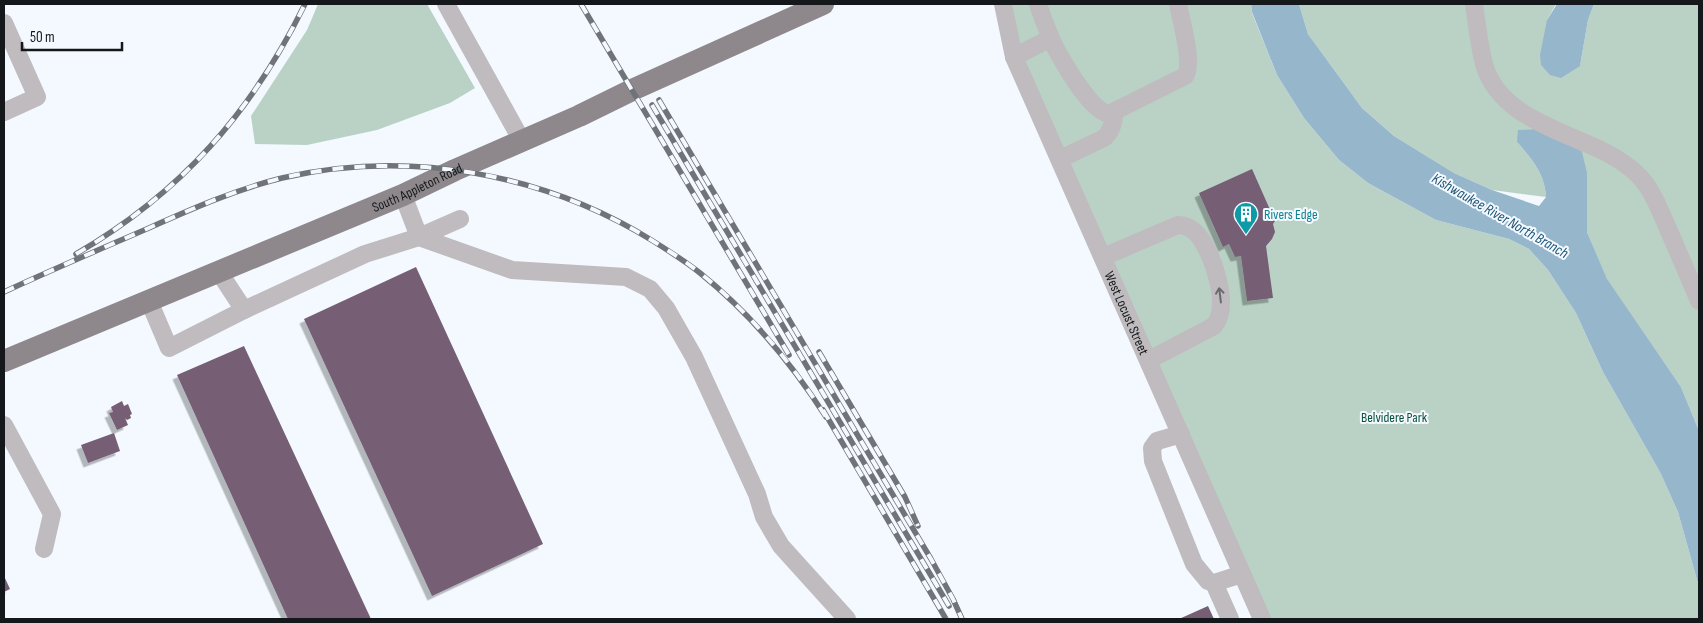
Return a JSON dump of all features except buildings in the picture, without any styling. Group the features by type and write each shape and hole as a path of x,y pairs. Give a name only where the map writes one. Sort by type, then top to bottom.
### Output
{"main road":[{"name":"South Appleton Road","path":"4,361 403,196 455,170 579,116 632,90 823,4"}],"street":[{"path":"446,4 522,141"},
{"name":"West Locust Street","path":"1003,4 1014,57 1262,619"},
{"path":"1038,4 1060,58 1093,104 1104,113 1114,112 1185,76 1188,72 1187,54 1178,4"},
{"path":"1474,4 1484,65 1498,91 1507,102 1519,111 1564,134 1612,155 1639,175 1656,202 1699,301"},
{"path":"4,23 37,97 4,112"},
{"path":"1014,57 1051,38"},
{"path":"1060,159 1104,138 1114,123 1114,112"},
{"path":"403,196 419,238"},
{"path":"148,301 169,348 244,310 365,254 419,238 460,218"},
{"path":"1103,257 1178,224 1198,234 1204,244 1217,277 1221,297 1219,320 1214,326 1149,360"},
{"path":"419,238 512,270 626,277 650,289 666,308 694,357 757,494 764,517 780,546 847,619"},
{"path":"219,272 244,310"},
{"path":"4,426 52,514 44,549"},
{"path":"1181,434 1157,441 1152,448 1153,461 1194,564 1208,581 1214,583 1242,574"},
{"path":"1214,583 1230,619"}],"green space":[{"path":"318,4 427,4 475,88 450,103 377,130 307,145 255,144 251,116 307,30"},
{"name":"Belvidere Park","path":"1003,4 1251,4 1252,13 1277,75 1304,118 1339,160 1368,183 1436,220 1509,239 1529,249 1548,270 1576,313 1603,372 1661,474 1678,512 1699,587 1699,619 1262,619 1060,159"},
{"path":"1299,4 1556,4 1547,20 1580,66 1588,20 1594,4 1699,4 1699,431 1681,387 1607,280 1587,232 1587,173 1517,142 1533,161 1540,174 1546,197 1492,190 1454,173 1394,136 1362,108 1308,34"}],"water":[{"name":"Kishwaukee River North Branch","path":"1251,4 1299,4 1308,34 1362,108 1394,136 1454,173 1492,190 1539,206 1546,197 1540,174 1533,161 1517,142 1518,130 1540,129 1574,143 1582,152 1587,173 1587,232 1607,279 1681,387 1699,431 1699,587 1678,512 1661,474 1603,372 1576,313 1548,270 1529,249 1509,239 1436,220 1368,183 1339,160 1304,118 1277,75 1252,12"},
{"path":"1557,4 1594,4 1588,20 1580,66 1561,78 1550,75 1541,65 1540,55 1547,20"}],"railway":[{"path":"76,254 114,230 149,204 181,177 210,147 262,80 305,4"},
{"path":"581,4 789,355"},
{"path":"659,100 931,559 962,619"},
{"path":"652,105 949,606"},
{"path":"4,292 193,209 228,195 282,178 330,170 378,166 426,167 474,173 521,184 566,198 611,218 683,260 719,289 753,322 799,377 826,417"},
{"path":"819,352 905,497 918,526"},
{"path":"823,410 946,619"}],"place":[{"name":"Rivers Edge","path":"1246,235"}]}
